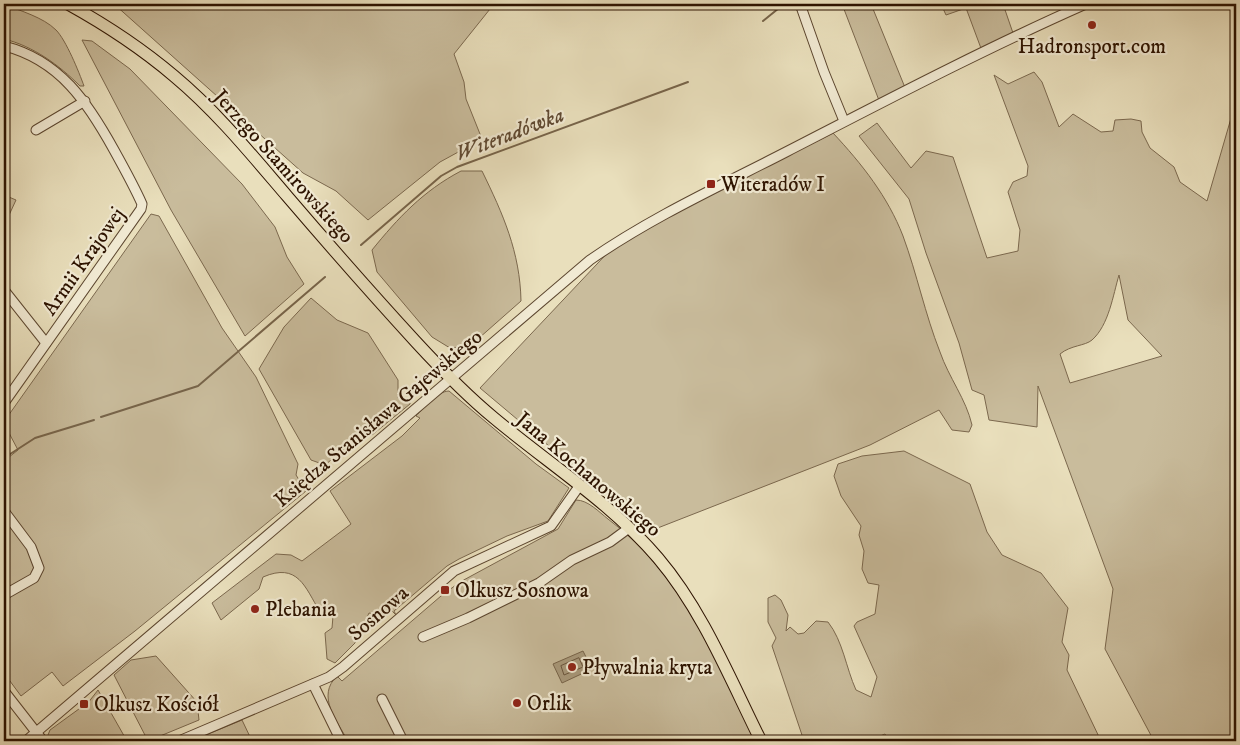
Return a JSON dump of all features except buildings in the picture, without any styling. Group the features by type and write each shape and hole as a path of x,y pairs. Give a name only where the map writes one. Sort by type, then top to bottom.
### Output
{"main road":[{"name":"Jerzego Stamirowskiego","path":"68,4 121,36 176,78 245,147 341,257 452,378"},
{"name":"Jana Kochanowskiego","path":"452,378 492,416 580,485 629,528 657,557 687,598 761,741"}],"street":[{"path":"800,4 844,121"},
{"name":"Księdza Stanisława Gajewskiego","path":"26,741 590,260 616,241 844,121 1009,38 1086,4"},
{"name":"Armii Krajowej","path":"4,46 21,51 43,64 65,80 85,101 137,191 142,204 141,209 4,403"},
{"path":"36,130 85,101"},
{"name":"Armii Krajowej","path":"4,290 46,343"},
{"name":"Sosnowa","path":"179,741 313,684 343,667 454,571 551,526 580,485"},
{"path":"4,511 31,547 39,568 34,578 4,595"},
{"path":"423,637 468,618 539,583 572,560 610,542 629,528"},
{"path":"313,684 341,741"},
{"path":"4,691 43,741"},
{"path":"382,699 403,741"}],"shaded area":[{"path":"4,4 38,18 56,30 68,48 84,86 80,86 35,51 4,39"},
{"path":"114,4 494,4 454,54 464,82 466,99 482,139 440,162 368,220 336,191 303,173"},
{"path":"842,4 871,4 906,90 880,103"},
{"path":"941,4 1003,4 1014,36 982,51 966,8 946,15"},
{"path":"82,40 92,41 130,69 242,184 275,227 287,257 304,284 245,336 171,210"},
{"path":"1034,72 1042,82 1059,127 1073,114 1101,132 1113,131 1115,120 1131,119 1141,121 1142,132 1150,148 1174,167 1180,182 1207,201 1236,101 1236,741 1154,741 1105,649 1113,589 1038,386 1037,427 989,420 984,395 972,390 959,343 926,253 909,199 859,136 877,123 911,168 926,151 953,157 987,258 1018,251 1020,230 1008,192 1013,182 1027,176 1028,166 994,75 1008,84","holes":["1119,275 1128,320 1162,356 1070,383 1060,354 1089,342 1098,334 1110,309"]},
{"path":"833,133 882,194 897,222 908,250 940,352 969,415 972,425 969,432 952,430 939,410 870,445 650,531 480,388 614,246 657,221"},
{"path":"461,171 482,171 490,187 514,250 521,301 470,346 450,348 432,337 377,272 372,250 423,196"},
{"path":"4,195 16,200 4,226"},
{"path":"151,214 159,216 222,328 256,377 298,464 296,475 306,491 135,631 63,686 52,672 21,696 4,673 4,461 18,450 9,433 8,416"},
{"path":"311,298 337,320 368,333 398,380 398,398 410,401 410,404 372,435 350,444 325,465 311,460 259,369 284,327"},
{"path":"449,391 536,464 569,488 548,521 507,536 447,566 394,611 396,615 389,608 378,615 369,613 355,643 335,663 327,659 325,633 332,628 333,616 320,612 305,586 292,575 275,573 263,577 259,589 221,620 212,603 276,554 291,555 302,561 351,524 330,491 402,436 420,418 416,416 427,405 440,394"},
{"path":"904,451 970,484 987,532 1002,555 1041,573 1068,608 1062,642 1069,655 1067,670 1101,741 890,741 885,734 868,741 804,741 772,646 776,638 768,622 768,598 775,595 781,600 788,615 786,631 790,627 798,634 804,633 816,621 828,622 841,646 856,690 871,697 877,677 854,626 857,622 875,614 879,585 868,583 862,569 864,551 859,535 861,526 841,496 834,476 838,464 862,456"},
{"path":"576,500 585,502 593,507 634,541 677,592 711,650 756,741 348,741 334,717 328,700 331,684 337,676 342,681 460,582 558,529"},
{"path":"156,656 197,702 199,720 148,741 114,675 131,660"},
{"path":"98,690 127,741 50,741 48,735 50,730 83,706 84,708"},
{"path":"242,720 252,741 191,741"}],"water":[{"name":"Pływalnia kryta","path":"583,651 592,669 562,683 553,664"}],"waterway":[{"name":"Witeradówka","path":"763,21 784,4"},
{"name":"Witeradówka","path":"361,245 441,176 457,167 688,82"},
{"name":"Witeradówka","path":"101,417 198,386 325,277"},
{"name":"Witeradówka","path":"4,458 35,438 94,420"}],"place":[{"name":"Hadronsport.com","path":"1092,25"},
{"name":"Witeradów I","path":"711,184"},
{"name":"Olkusz Sosnowa","path":"445,590"},
{"name":"Plebania","path":"255,609"},
{"name":"Pływalnia kryta","path":"572,667"},
{"name":"Orlik","path":"517,703"},
{"name":"Olkusz Kościół","path":"84,704"}]}
